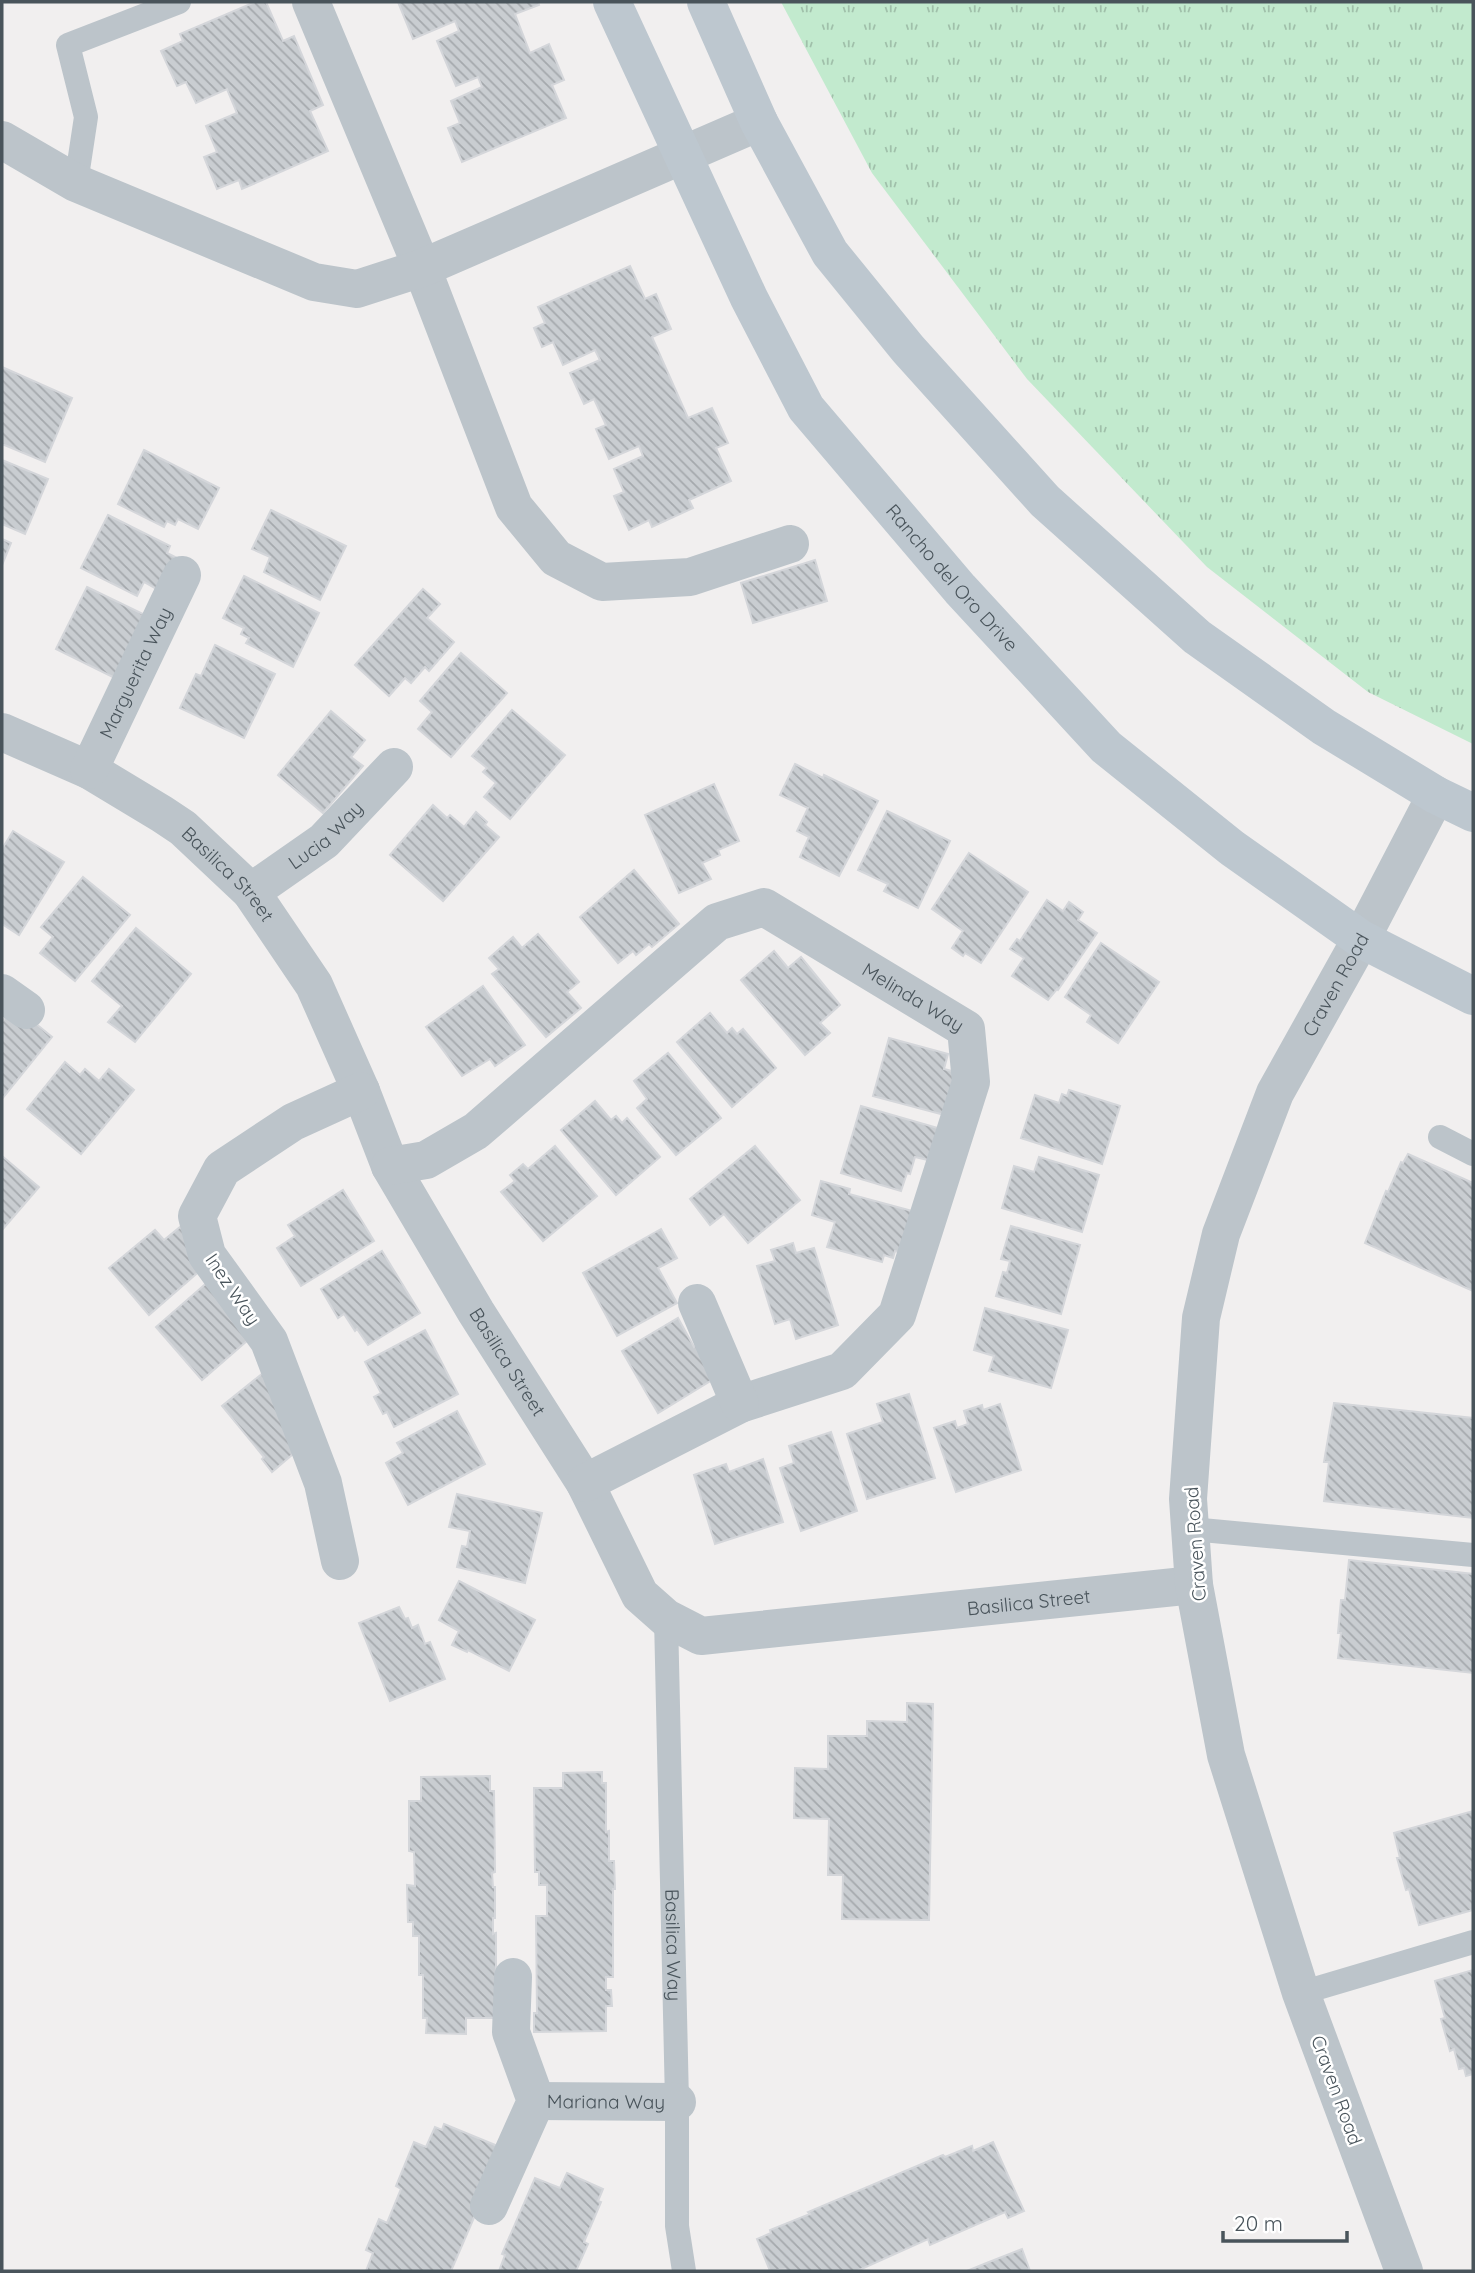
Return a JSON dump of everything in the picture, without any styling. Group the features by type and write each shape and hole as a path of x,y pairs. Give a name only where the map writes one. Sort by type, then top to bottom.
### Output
{"main road":[{"name":"Rancho del Oro Drive","path":"612,2 749,298 806,408 960,589 1106,747 1232,848 1361,939 1473,996"},
{"path":"706,2 760,122 830,253 908,349 1045,501 1197,637 1324,727 1436,795 1473,813"}],"street":[{"path":"311,2 422,268 514,507 556,558 602,582 690,578 790,544"},
{"path":"2,141 76,183 314,282 357,289 422,268 760,122"},
{"name":"Marguerita Way","path":"89,770 182,575"},
{"name":"Basilica Street","path":"2,732 89,770 183,828 251,892 314,985 390,1166 476,1312 585,1483 640,1595 666,1618 701,1636 1194,1586"},
{"name":"Lucia Way","path":"251,892 324,841 394,767"},
{"name":"Craven Road","path":"1404,2271 1301,1993 1226,1755 1194,1586 1188,1499 1201,1318 1221,1234 1275,1093 1361,939 1436,795"},
{"name":"Melinda Way","path":"390,1166 426,1160 476,1131 717,922 764,907 966,1029 971,1082 897,1315 842,1371 740,1404 585,1483"},
{"name":"Inez Way","path":"340,1561 323,1483 269,1341 207,1255 197,1216 222,1169 293,1122 360,1091"},
{"path":"697,1303 740,1404"},
{"path":"489,2206 536,2101 511,2032 513,1977"},
{"name":"Mariana Way","path":"536,2101 677,2102"}],"lane":[{"path":"76,183 86,117 68,45 179,2"},
{"path":"1440,1137 1473,1154"},
{"path":"1191,1529 1473,1555"},
{"name":"Basilica Way","path":"666,1618 677,2102 677,2226 684,2271"},
{"path":"1301,1993 1473,1942"}],"green space":[{"path":"781,2 1473,2 1473,744 1368,692 1207,567 1027,379 872,173"}],"building":[{"path":"255,2 266,2 283,41 294,36 323,105 310,111 328,151 242,189 239,180 217,189 204,157 217,152 206,126 237,113 227,89 196,103 186,82 177,86 161,51 183,41 180,34"},
{"path":"398,2 538,2 539,5 515,14 530,53 549,44 564,80 552,85 566,118 462,162 448,128 460,123 451,101 482,87 478,77 456,86 437,41 459,31 455,21 413,39"},
{"path":"630,266 645,299 656,294 671,329 652,337 688,418 712,408 728,443 716,448 731,481 689,500 693,508 652,527 649,520 629,530 614,496 624,492 614,469 643,456 639,446 609,459 596,429 606,425 594,399 584,404 570,373 600,360 595,350 563,365 553,342 542,347 534,328 545,323 538,307"},
{"path":"2,367 72,398 45,462 2,444"},
{"path":"144,450 219,488 198,529 178,519 175,525 167,521 164,527 118,504"},
{"path":"2,460 48,479 25,534 2,524"},
{"path":"271,510 346,546 320,600 264,572 270,557 252,549"},
{"path":"108,515 170,546 167,553 179,559 162,592 144,582 137,596 81,568"},
{"path":"2,539 11,543 2,565"},
{"path":"815,560 827,601 753,623 741,583"},
{"path":"244,576 319,613 293,667 246,643 249,638 241,634 244,628 223,618"},
{"path":"87,587 143,614 121,681 56,649"},
{"path":"423,589 440,604 427,618 454,642 429,671 425,667 411,683 405,678 389,696 355,665"},
{"path":"215,645 275,674 244,738 180,708 196,674 201,676"},
{"path":"461,653 507,693 451,757 418,729 432,712 420,701"},
{"path":"512,710 565,755 510,819 484,797 496,783 483,772 487,768 472,756"},
{"path":"331,711 365,740 351,757 363,766 323,813 278,775"},
{"path":"795,764 878,801 839,876 800,857 809,837 797,831 808,808 780,795"},
{"path":"714,784 739,841 718,850 720,855 702,863 711,879 679,893 645,815"},
{"path":"433,805 447,818 450,815 464,827 476,812 487,822 485,825 499,837 443,901 390,855"},
{"path":"887,811 950,841 918,908 884,891 888,884 858,870"},
{"path":"13,831 64,862 19,935 2,924 2,849"},
{"path":"969,853 1028,892 981,963 952,948 963,931 932,909"},
{"path":"634,870 679,924 652,947 649,944 636,955 633,951 618,963 580,917"},
{"path":"83,877 130,915 75,981 40,953 53,937 41,927"},
{"path":"1047,900 1063,911 1069,902 1083,912 1078,920 1097,933 1058,990 1048,1000 1012,976 1024,958 1010,949 1017,939 1020,941"},
{"path":"136,928 191,974 135,1042 108,1022 122,1006 92,981"},
{"path":"538,934 579,982 567,992 581,1008 546,1037 492,974 499,969 489,958 513,937 522,948"},
{"path":"1101,943 1159,982 1118,1043 1087,1022 1091,1015 1065,997"},
{"path":"774,951 788,968 801,957 840,1005 820,1023 830,1033 805,1055 741,980"},
{"path":"483,986 525,1045 495,1066 490,1059 462,1076 426,1027"},
{"path":"14,1006 52,1037 2,1099 2,1022"},
{"path":"710,1013 727,1033 732,1028 737,1034 743,1029 776,1068 732,1107 677,1042"},
{"path":"889,1038 948,1054 944,1069 964,1074 952,1117 873,1096"},
{"path":"668,1053 721,1118 676,1155 637,1108 647,1099 634,1081"},
{"path":"65,1062 80,1075 85,1069 99,1081 109,1069 134,1090 81,1154 27,1109"},
{"path":"1069,1090 1120,1106 1102,1164 1021,1138 1035,1095 1059,1103 1062,1094 1067,1096"},
{"path":"595,1101 611,1120 616,1116 622,1123 627,1118 660,1157 616,1195 561,1130"},
{"path":"861,1106 941,1129 932,1161 915,1157 901,1191 841,1173"},
{"path":"555,1146 597,1196 543,1241 501,1192 515,1181 510,1175 523,1164 528,1169"},
{"path":"755,1146 800,1200 748,1243 724,1214 710,1225 690,1199"},
{"path":"1408,1154 1473,1183 1473,1291 1365,1243 1386,1191 1388,1192 1401,1162 1403,1163"},
{"path":"2,1156 39,1187 2,1230"},
{"path":"1039,1157 1099,1175 1082,1232 1002,1208 1014,1166 1034,1172"},
{"path":"821,1181 850,1189 849,1194 927,1215 915,1257 895,1251 893,1258 884,1255 882,1262 827,1247 835,1222 812,1215"},
{"path":"343,1190 374,1241 301,1286 277,1248 295,1236 288,1225"},
{"path":"1011,1226 1080,1245 1061,1314 996,1296 1003,1272 1007,1273 1010,1261 1001,1259"},
{"path":"180,1227 210,1262 149,1315 109,1268 155,1230 164,1240"},
{"path":"661,1229 677,1258 658,1268 677,1303 617,1336 583,1273"},
{"path":"793,1243 796,1253 814,1248 838,1325 796,1339 790,1319 775,1324 757,1266 775,1261 771,1250"},
{"path":"382,1251 420,1313 368,1345 344,1314 338,1318 321,1289"},
{"path":"210,1280 248,1340 202,1380 156,1327"},
{"path":"985,1308 1068,1330 1051,1388 989,1371 994,1356 974,1350"},
{"path":"678,1318 694,1347 702,1342 712,1380 658,1413 622,1351"},
{"path":"425,1330 458,1394 394,1427 387,1412 383,1414 374,1397 381,1393 365,1362"},
{"path":"268,1369 306,1443 272,1472 262,1459 264,1457 222,1406"},
{"path":"909,1394 935,1478 867,1499 847,1434 883,1422 877,1404"},
{"path":"1334,1403 1473,1418 1473,1518 1324,1501 1329,1462 1324,1462"},
{"path":"1000,1404 1021,1470 956,1492 934,1428 955,1421 957,1428 968,1424 964,1411 982,1405 983,1410"},
{"path":"457,1411 485,1464 408,1505 386,1463 403,1453 397,1443"},
{"path":"831,1432 857,1511 801,1531 780,1468 794,1463 789,1446"},
{"path":"763,1459 783,1522 715,1544 694,1475 726,1464 729,1472"},
{"path":"457,1494 542,1513 525,1583 457,1567 462,1546 467,1547 470,1531 449,1527"},
{"path":"1349,1560 1473,1574 1473,1673 1338,1658 1341,1600 1345,1600"},
{"path":"459,1581 535,1620 509,1671 452,1645 459,1631 439,1620"},
{"path":"399,1607 412,1628 418,1625 425,1644 430,1642 445,1679 390,1701 359,1623"},
{"path":"907,1703 933,1704 929,1920 842,1919 843,1875 828,1875 829,1819 794,1818 795,1768 828,1769 828,1736 867,1736 867,1721 907,1722"},
{"path":"602,1772 602,1783 606,1783 609,1861 614,1861 615,1889 613,1977 606,1977 606,1990 611,1990 612,2006 606,2006 606,2031 534,2032 534,2013 537,2013 536,1916 547,1916 547,1885 539,1885 539,1872 535,1872 534,1788 563,1788 563,1773"},
{"path":"490,1776 490,1791 494,1791 495,1872 492,1873 495,1887 493,1934 496,1933 496,2018 466,2018 466,2034 426,2033 427,2018 423,2018 423,1975 419,1975 419,1936 413,1936 413,1922 408,1922 407,1885 415,1886 414,1852 409,1851 409,1801 421,1801 421,1777"},
{"path":"1473,1811 1473,1910 1419,1925 1397,1858 1400,1858 1394,1833"},
{"path":"1473,1970 1473,2074 1466,2076 1464,2068 1459,2069 1454,2049 1450,2051 1435,1981"},
{"path":"444,2124 500,2147 498,2162 451,2271 366,2271 373,2253 366,2250 379,2219 387,2223 401,2189 396,2186 414,2142 426,2147 435,2127 442,2130"},
{"path":"993,2142 1024,2211 1008,2218 1005,2212 930,2245 928,2239 857,2271 770,2271 757,2239 771,2233 770,2230 943,2155 945,2157 972,2146 973,2151"},
{"path":"567,2173 603,2189 598,2201 601,2202 584,2242 588,2244 576,2271 499,2271 505,2255 502,2254 535,2178 560,2188"},
{"path":"1022,2249 1030,2271 967,2271 984,2264"}]}
